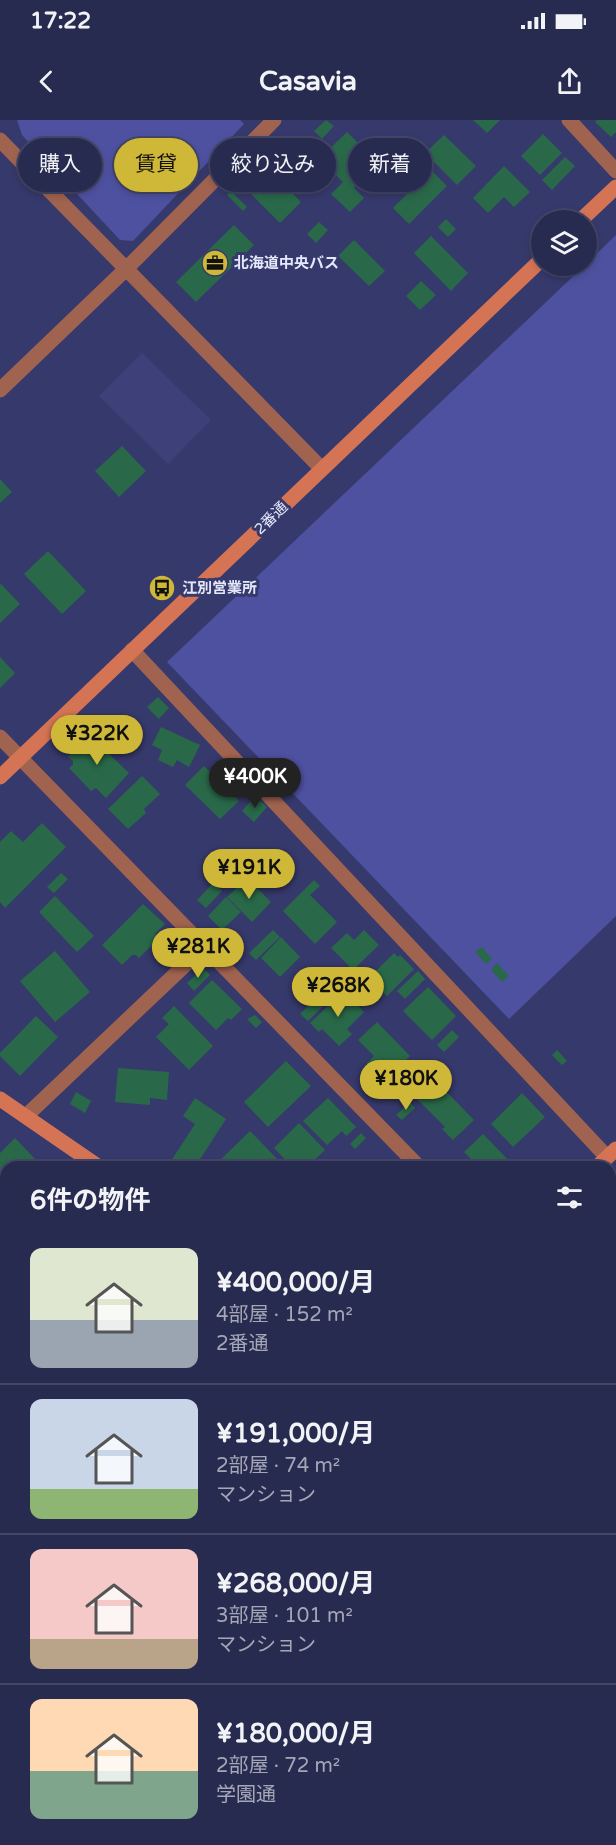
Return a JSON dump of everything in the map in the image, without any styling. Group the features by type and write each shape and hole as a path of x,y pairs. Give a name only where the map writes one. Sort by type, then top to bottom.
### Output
{"street":[{"path":"0,390 125,270 274,120"},
{"path":"569,120 616,171"},
{"path":"0,140 322,469"},
{"path":"592,210 616,187"},
{"name":"2番通","path":"0,777 531,270"},
{"path":"132,650 607,1158"},
{"path":"0,737 413,1161"},
{"path":"26,1116 204,947"},
{"path":"0,1099 90,1161"}],"shaded area":[{"path":"17,120 240,120 244,124 231,138 210,138 210,160 198,172 198,138 114,138 114,192 179,192 133,241 120,240 75,192 102,192 102,138 25,138"},
{"path":"616,235 616,916 509,1019 167,662 573,276 597,276 597,253"},
{"path":"142,353 211,420 168,464 99,396"}],"building":[{"path":"326,120 334,126 323,138 314,131"},
{"path":"473,120 500,120 487,133"},
{"path":"597,120 616,120 616,132 611,137 595,122"},
{"path":"347,132 353,138 348,138 348,192 358,192 364,198 350,212 331,194 336,192 343,182 336,175 336,143"},
{"path":"543,134 562,153 540,175 521,156"},
{"path":"444,135 476,166 457,185 432,160 432,146"},
{"path":"565,157 575,166 552,190 542,180"},
{"path":"504,166 530,192 514,207 504,197 488,213 473,198"},
{"path":"432,171 447,186 409,224 393,208 409,192 432,192"},
{"path":"232,192 247,207 243,211 227,195"},
{"path":"253,192 291,192 301,202 280,223 251,194"},
{"path":"446,219 456,229 448,237 438,227"},
{"path":"319,222 328,230 316,243 307,234"},
{"name":"北海道中央バス","path":"234,225 254,245 196,302 176,282"},
{"path":"431,236 468,273 451,291 414,253"},
{"path":"354,240 385,271 369,286 338,256"},
{"path":"421,281 436,295 420,310 406,296"},
{"path":"122,446 146,471 119,497 95,471"},
{"path":"0,479 12,492 0,503"},
{"path":"48,551 86,591 62,614 24,574"},
{"path":"0,585 20,604 0,623"},
{"path":"0,657 15,673 0,688"},
{"path":"158,697 169,708 159,719 147,707"},
{"path":"161,727 200,745 189,767 177,760 173,767 158,760 162,750 152,745"},
{"path":"93,732 108,746 106,751 129,773 106,798 96,788 91,791 69,768 73,765 73,761 68,757"},
{"path":"204,766 239,801 220,819 185,785"},
{"path":"142,776 160,794 144,809 146,813 128,829 108,809"},
{"path":"255,796 267,807 254,822 242,811"},
{"path":"42,823 66,847 5,908 0,902 0,842 11,831 23,842"},
{"path":"61,873 68,879 54,893 47,887"},
{"path":"247,878 271,902 252,922 227,897"},
{"path":"314,880 320,886 310,895 337,922 315,944 283,911"},
{"path":"213,883 222,891 206,908 197,900"},
{"path":"55,896 94,936 77,952 39,912"},
{"path":"226,897 241,912 222,930 208,916"},
{"path":"143,904 165,924 155,934 159,938 139,958 132,955 122,965 102,945"},
{"path":"273,930 280,937 256,960 249,953"},
{"path":"364,930 379,945 353,970 331,948 347,933 354,940"},
{"path":"281,937 300,957 280,977 261,958"},
{"path":"482,947 492,959 486,964 475,952"},
{"path":"55,951 90,992 55,1022 20,981"},
{"path":"394,953 398,957 400,955 414,969 387,996 369,978"},
{"path":"497,963 509,976 502,982 491,970"},
{"path":"203,968 210,975 194,991 187,983"},
{"path":"418,971 425,979 405,999 397,991"},
{"path":"212,980 242,1009 216,1030 189,1003"},
{"path":"428,987 456,1016 432,1040 403,1011"},
{"path":"344,991 364,1012 347,1029 352,1034 339,1046 322,1029 319,1032 310,1023"},
{"path":"315,999 323,1006 308,1021 300,1014"},
{"path":"174,1006 213,1046 189,1070 156,1037 169,1024 162,1018"},
{"path":"255,1015 262,1022 256,1028 247,1019"},
{"path":"36,1016 58,1037 20,1076 0,1056 0,1053"},
{"path":"377,1022 410,1056 391,1075 382,1065 376,1072 367,1063 374,1056 358,1040"},
{"path":"452,1030 459,1037 444,1052 437,1045"},
{"path":"557,1050 567,1061 562,1065 552,1055"},
{"path":"286,1061 311,1086 268,1127 244,1102"},
{"path":"417,1065 428,1075 406,1097 396,1087"},
{"path":"118,1068 169,1072 167,1100 150,1098 150,1105 115,1102"},
{"path":"435,1080 474,1120 453,1140 442,1129 445,1127 416,1098"},
{"path":"76,1092 91,1101 85,1113 70,1104"},
{"path":"522,1093 545,1117 513,1147 491,1124"},
{"path":"195,1098 226,1119 199,1161 171,1161 195,1124 183,1116"},
{"path":"328,1098 356,1127 346,1136 342,1131 327,1145 303,1121"},
{"path":"410,1102 415,1108 402,1120 396,1115"},
{"path":"299,1123 325,1150 313,1161 286,1161 274,1148"},
{"path":"250,1131 279,1161 219,1161"},
{"path":"361,1133 366,1138 355,1149 350,1144"},
{"path":"483,1134 509,1161 473,1161 464,1152"},
{"path":"15,1138 37,1161 0,1161 0,1153"}],"place":[{"name":"北海道中央バス","path":"215,263"},
{"name":"江別営業所","path":"162,588"}]}
